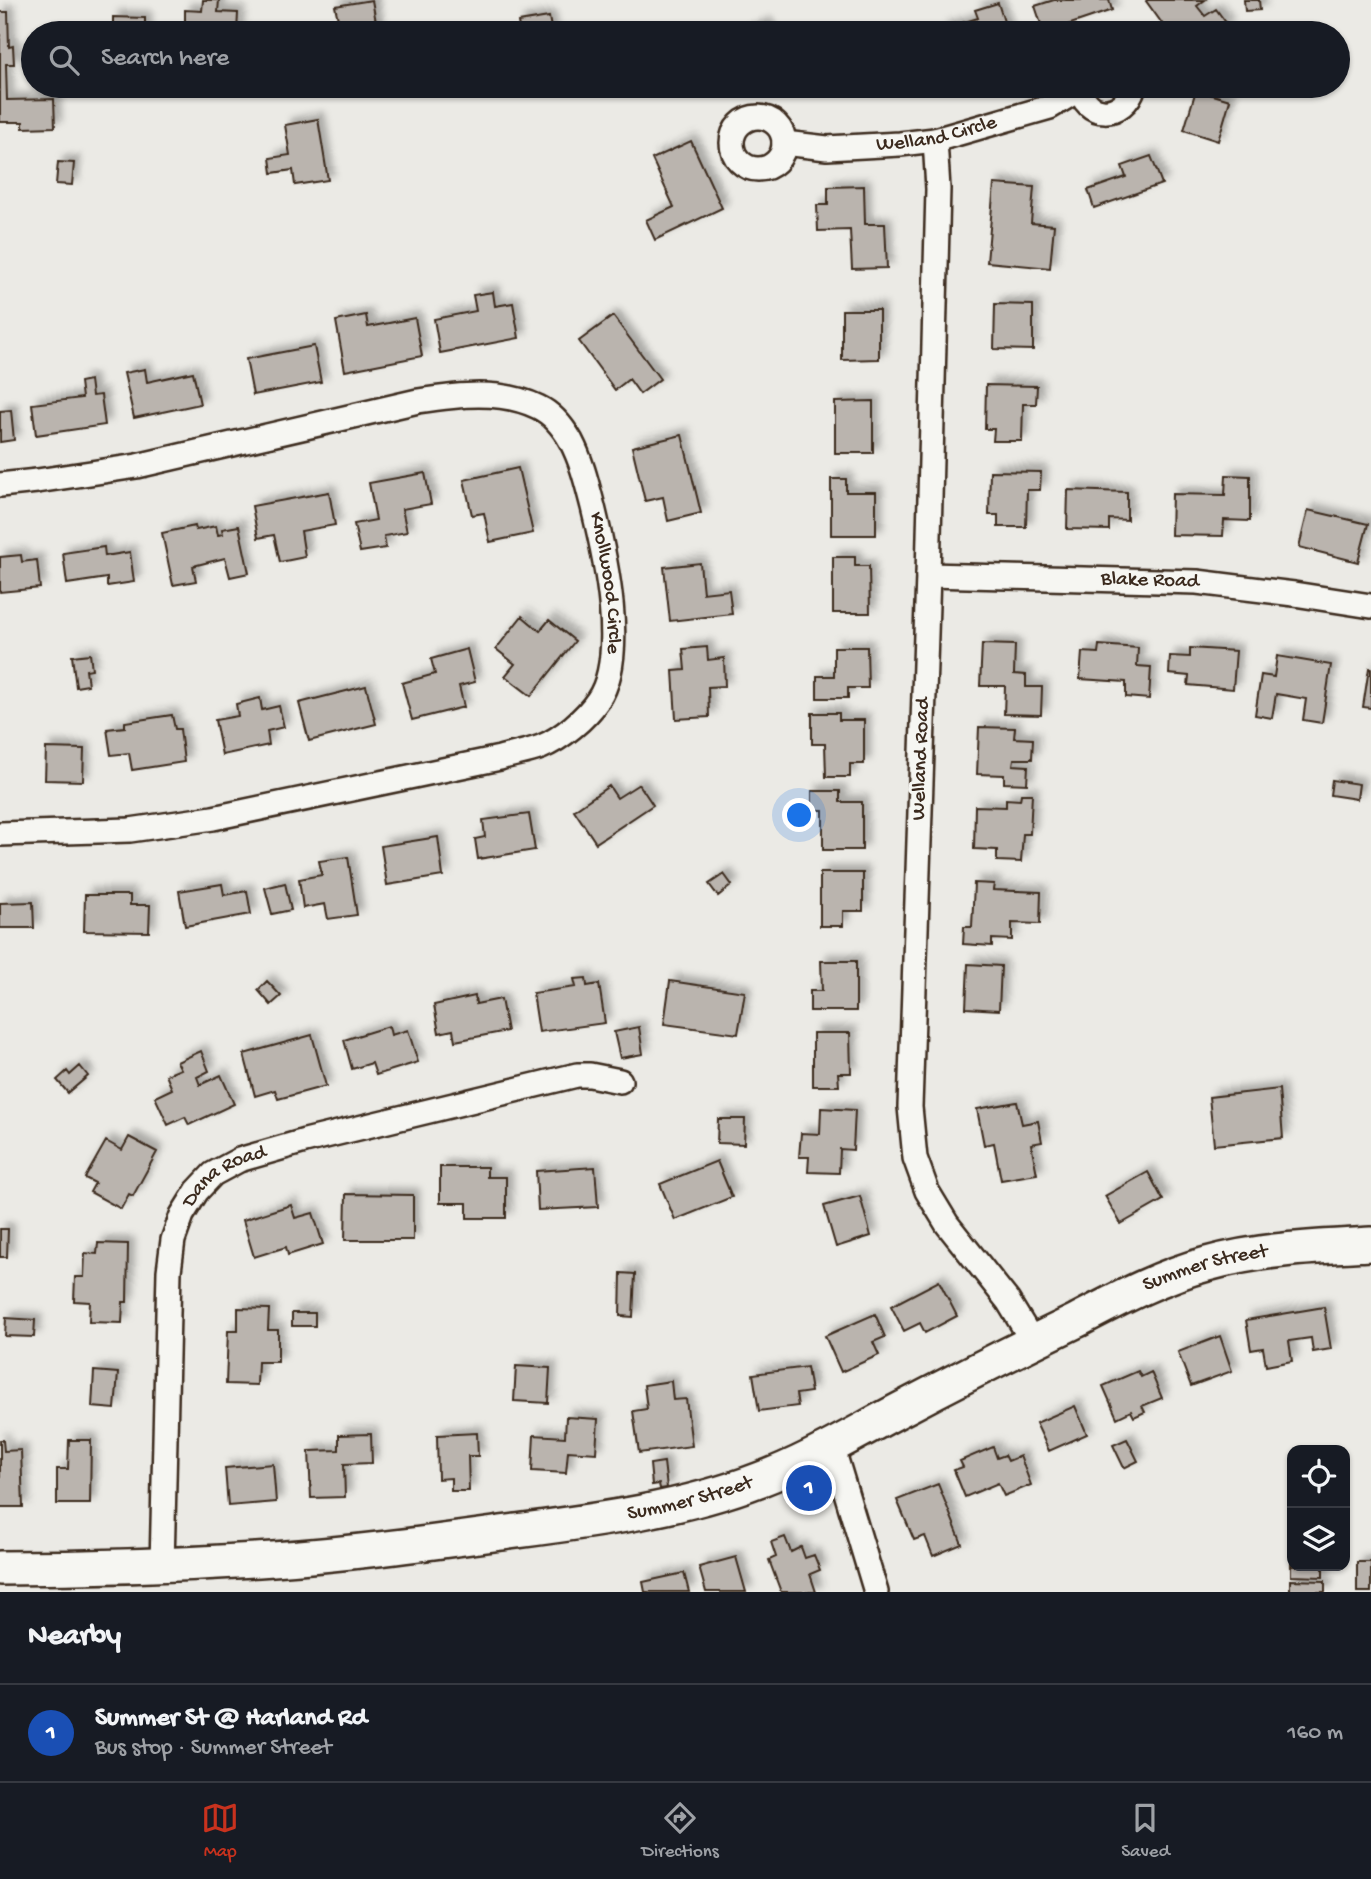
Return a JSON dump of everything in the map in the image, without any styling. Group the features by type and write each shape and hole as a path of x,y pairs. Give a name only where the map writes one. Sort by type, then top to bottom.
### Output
{"street":[{"name":"Welland Circle","path":"784,143 827,148 935,140 1050,107 1064,98"},
{"name":"Welland Circle","path":"1084,98 1093,107 1103,111 1114,110 1124,105 1129,98"},
{"name":"Welland Road","path":"935,140 938,189 910,1107 915,1158 926,1191 947,1224 1008,1301 1033,1342"},
{"name":"Knollwood Circle","path":"0,485 136,466 418,401 458,395 512,399 539,407 557,420 583,467 603,549 612,626 612,653 609,675 599,699 578,724 543,746 500,758 213,818 130,830 0,834"},
{"name":"Blake Road","path":"928,575 1197,582 1371,606"},
{"name":"Dana Road","path":"162,1566 169,1271 173,1240 182,1215 197,1191 213,1174 239,1160 305,1142 577,1075 620,1081"},
{"name":"Summer Street","path":"0,1568 162,1566 275,1559 418,1544 636,1513 722,1494 766,1478 832,1446 1033,1342 1164,1279 1206,1264 1254,1253 1371,1244"},
{"path":"832,1446 876,1592"}],"building":[{"path":"203,0 219,0 218,12 238,13 238,21 185,21 185,10 202,11"},
{"path":"372,0 376,21 338,21 335,6"},
{"path":"1054,0 1109,0 1112,10 1079,21 1040,21 1035,6"},
{"path":"1205,0 1197,6 1205,16 1216,9 1225,21 1160,21 1146,1"},
{"path":"1244,0 1259,0 1260,10 1245,11"},
{"path":"998,3 1004,21 968,21 978,18 975,10"},
{"path":"0,12 8,12 9,47 13,46 14,64 6,64 7,100 54,99 55,127 23,128 23,122 0,122"},
{"path":"113,17 145,18 145,21 113,21"},
{"path":"549,17 550,21 524,21"},
{"path":"1194,98 1230,100 1218,141 1184,130"},
{"path":"318,119 328,180 295,185 293,170 272,173 270,158 290,155 285,125"},
{"path":"691,141 722,208 655,240 646,220 674,207 652,159"},
{"path":"1151,156 1162,184 1094,208 1088,190 1126,177 1122,166"},
{"path":"58,162 74,163 72,185 56,184"},
{"path":"994,184 1034,187 1031,223 1054,225 1050,268 987,262"},
{"path":"864,186 865,224 885,224 887,268 852,269 850,230 818,231 817,205 828,205 828,187"},
{"path":"493,292 495,306 513,303 519,338 440,353 434,319 476,311 473,295"},
{"path":"995,304 1033,305 1033,350 994,349"},
{"path":"842,310 879,310 879,359 842,360"},
{"path":"366,315 368,327 415,318 422,356 345,371 336,321"},
{"path":"613,316 660,379 640,394 629,379 615,390 579,341"},
{"path":"314,346 321,382 253,395 246,359"},
{"path":"145,369 147,382 193,372 200,404 134,418 124,373"},
{"path":"90,380 92,396 101,395 105,425 36,435 32,404 82,398 80,382"},
{"path":"986,385 1037,386 1036,404 1023,404 1022,441 993,441 994,429 985,429"},
{"path":"873,401 873,453 835,453 835,402"},
{"path":"11,410 14,440 0,442 0,411"},
{"path":"682,435 701,513 668,521 663,497 645,501 632,447"},
{"path":"518,468 533,533 490,542 484,513 472,515 464,480"},
{"path":"990,471 1041,472 1040,490 1027,490 1026,527 998,527 998,515 989,515"},
{"path":"425,473 431,504 402,509 407,532 384,536 386,548 360,552 354,524 376,520 369,483"},
{"path":"1226,475 1250,476 1250,521 1224,520 1223,536 1171,535 1172,494 1225,495"},
{"path":"831,479 846,479 846,492 876,492 876,535 831,535"},
{"path":"1068,490 1127,492 1127,520 1109,519 1109,530 1067,529"},
{"path":"329,492 335,525 301,531 305,557 280,562 274,535 258,538 252,506"},
{"path":"1308,510 1368,524 1358,562 1299,547"},
{"path":"195,526 196,530 216,526 218,535 223,534 222,529 239,526 249,573 230,577 225,558 193,566 196,581 173,585 162,533"},
{"path":"104,547 105,556 130,552 134,582 107,586 107,578 67,584 63,553"},
{"path":"21,555 22,562 37,560 40,588 0,592 0,557"},
{"path":"833,557 855,557 855,566 869,566 870,613 833,613"},
{"path":"700,563 703,593 729,590 732,614 670,621 664,567"},
{"path":"522,616 540,631 549,620 575,641 531,696 505,676 515,664 496,649"},
{"path":"982,644 1015,645 1014,674 1026,675 1026,687 1042,687 1041,715 1004,714 1005,686 980,686"},
{"path":"1099,645 1138,648 1137,666 1151,667 1149,699 1126,697 1126,682 1080,679 1082,652 1098,653"},
{"path":"707,647 708,660 724,658 725,686 708,687 709,717 676,719 673,671 685,670 683,649"},
{"path":"834,647 867,647 868,688 848,688 848,698 817,698 817,676 834,676"},
{"path":"1190,648 1236,651 1233,689 1188,685 1189,676 1169,674 1170,656 1190,657"},
{"path":"467,649 475,682 459,686 464,707 412,720 402,683 435,674 431,659"},
{"path":"90,654 92,669 86,670 88,685 76,687 72,656"},
{"path":"1277,656 1331,665 1322,723 1303,720 1306,699 1276,694 1272,718 1255,715 1261,675 1274,677"},
{"path":"1369,668 1371,669 1371,708 1363,707"},
{"path":"366,686 376,724 309,741 299,703"},
{"path":"260,698 262,710 279,706 284,727 267,731 269,745 222,755 215,720 238,716 236,704"},
{"path":"812,713 839,713 839,720 864,720 864,764 850,764 850,777 826,777 825,744 812,744"},
{"path":"172,715 175,729 180,729 184,762 132,770 129,753 111,755 107,729 125,727 125,722"},
{"path":"979,727 1015,728 1014,738 1033,739 1032,759 1014,759 1013,765 1028,766 1027,784 1004,783 1004,775 977,774"},
{"path":"46,748 84,749 83,781 45,780"},
{"path":"1332,780 1359,784 1357,799 1330,795"},
{"path":"639,784 653,805 596,843 574,810 609,786 617,798"},
{"path":"812,791 840,791 840,802 862,802 862,850 823,850 823,810 812,810"},
{"path":"1021,794 1032,794 1030,834 1023,834 1021,862 997,861 997,850 974,849 975,806 1006,807 1006,799 1020,800"},
{"path":"529,814 535,850 478,859 475,839 485,837 483,820"},
{"path":"438,837 443,876 387,885 381,846"},
{"path":"348,857 357,915 328,919 325,904 303,908 299,879 322,875 319,861"},
{"path":"820,873 863,873 863,911 843,911 843,926 820,926"},
{"path":"724,874 732,885 718,896 709,884"},
{"path":"285,883 291,910 272,914 265,888"},
{"path":"974,883 994,884 993,890 1041,892 1040,924 1012,923 1012,940 992,939 992,946 963,944 964,927 972,927"},
{"path":"222,884 224,895 247,891 251,914 185,926 179,891"},
{"path":"85,895 130,895 130,905 150,905 149,932 84,931"},
{"path":"33,902 34,928 0,928 0,903"},
{"path":"821,961 856,961 856,1011 810,1011 810,991 822,991"},
{"path":"968,964 1001,966 999,1010 966,1008"},
{"path":"586,978 587,986 599,984 605,1023 539,1032 533,993 576,987 574,979"},
{"path":"267,981 281,996 271,1005 258,990"},
{"path":"670,981 745,992 738,1034 664,1024"},
{"path":"475,996 476,1004 501,999 507,1031 455,1041 453,1030 439,1033 434,1005"},
{"path":"389,1026 391,1035 408,1030 418,1062 376,1075 372,1063 352,1069 344,1040"},
{"path":"639,1027 643,1054 620,1058 614,1032"},
{"path":"813,1033 850,1033 851,1073 838,1073 839,1086 813,1086"},
{"path":"312,1035 326,1086 278,1099 275,1090 255,1096 244,1054"},
{"path":"201,1051 209,1071 197,1077 200,1085 221,1075 234,1104 189,1125 185,1117 168,1125 155,1097 172,1089 166,1075 181,1069 177,1062"},
{"path":"80,1066 88,1076 68,1093 57,1080 67,1071 70,1075"},
{"path":"1279,1089 1283,1138 1214,1145 1209,1097"},
{"path":"1017,1102 1022,1124 1038,1121 1042,1142 1031,1144 1037,1174 1001,1180 994,1143 984,1145 977,1109"},
{"path":"821,1108 855,1110 853,1150 840,1149 839,1173 808,1172 809,1157 799,1157 801,1133 820,1134"},
{"path":"718,1119 745,1119 744,1144 717,1143"},
{"path":"129,1137 157,1152 133,1196 129,1194 121,1209 90,1192 95,1183 85,1178 106,1141 122,1150"},
{"path":"717,1161 732,1197 675,1220 660,1184"},
{"path":"440,1167 487,1167 487,1177 506,1177 506,1218 467,1218 467,1203 440,1203"},
{"path":"595,1167 598,1207 538,1210 536,1171"},
{"path":"1148,1172 1163,1200 1121,1224 1105,1196"},
{"path":"346,1194 413,1195 413,1240 345,1240"},
{"path":"860,1196 871,1236 836,1247 824,1206"},
{"path":"291,1205 295,1218 313,1213 323,1244 288,1255 286,1247 254,1257 243,1220"},
{"path":"0,1229 8,1229 7,1257 0,1257"},
{"path":"98,1243 128,1244 127,1302 123,1302 122,1323 89,1322 90,1302 74,1301 75,1277 84,1277 85,1253 97,1254"},
{"path":"621,1273 635,1274 633,1317 620,1316"},
{"path":"939,1281 957,1316 925,1333 920,1323 904,1331 891,1306"},
{"path":"1324,1307 1331,1349 1313,1352 1311,1338 1289,1341 1292,1361 1266,1366 1263,1348 1251,1350 1246,1320"},
{"path":"238,1308 269,1309 268,1330 278,1330 278,1362 258,1362 257,1385 226,1384 228,1331 238,1331"},
{"path":"292,1313 315,1313 315,1326 292,1326"},
{"path":"875,1314 885,1337 873,1342 879,1355 841,1372 825,1336"},
{"path":"6,1318 35,1320 34,1337 5,1336"},
{"path":"1220,1336 1232,1371 1191,1386 1178,1352"},
{"path":"516,1366 550,1368 548,1403 514,1401"},
{"path":"807,1367 811,1392 796,1394 798,1406 759,1411 753,1374"},
{"path":"94,1371 118,1373 115,1409 92,1407"},
{"path":"1138,1371 1141,1377 1151,1372 1162,1398 1142,1406 1145,1412 1134,1417 1131,1411 1117,1418 1103,1386"},
{"path":"671,1381 673,1400 686,1399 692,1446 639,1453 633,1411 647,1409 644,1385"},
{"path":"1075,1406 1087,1434 1049,1451 1036,1423"},
{"path":"566,1417 598,1419 596,1453 568,1451 566,1473 532,1471 534,1435 565,1437"},
{"path":"477,1433 478,1456 468,1456 469,1491 451,1491 451,1478 438,1479 437,1435"},
{"path":"371,1434 372,1463 344,1464 345,1497 311,1498 309,1451 339,1450 339,1435"},
{"path":"1127,1439 1138,1461 1124,1468 1113,1445"},
{"path":"0,1440 3,1440 4,1451 21,1450 23,1507 0,1507"},
{"path":"69,1440 91,1440 90,1504 57,1504 57,1469 68,1469"},
{"path":"993,1447 997,1458 1005,1455 1008,1461 1020,1456 1031,1485 1004,1496 998,1483 965,1497 954,1470 963,1467 960,1461"},
{"path":"664,1462 667,1488 660,1489 659,1484 652,1485 650,1464"},
{"path":"273,1464 276,1502 228,1506 225,1468"},
{"path":"938,1484 962,1544 933,1556 925,1536 914,1540 897,1500"},
{"path":"785,1537 791,1552 801,1547 805,1558 814,1555 820,1570 810,1574 816,1592 781,1592 769,1560 776,1557 771,1542"},
{"path":"736,1557 746,1592 706,1592 699,1567"},
{"path":"1357,1562 1371,1562 1371,1592 1357,1592"},
{"path":"1291,1571 1323,1571 1323,1577 1291,1576"},
{"path":"684,1573 689,1592 645,1592 643,1582"},
{"path":"1290,1580 1325,1581 1325,1592 1290,1592"}],"place":[{"name":"Summer St @ Harland Rd","path":"809,1488"}]}
